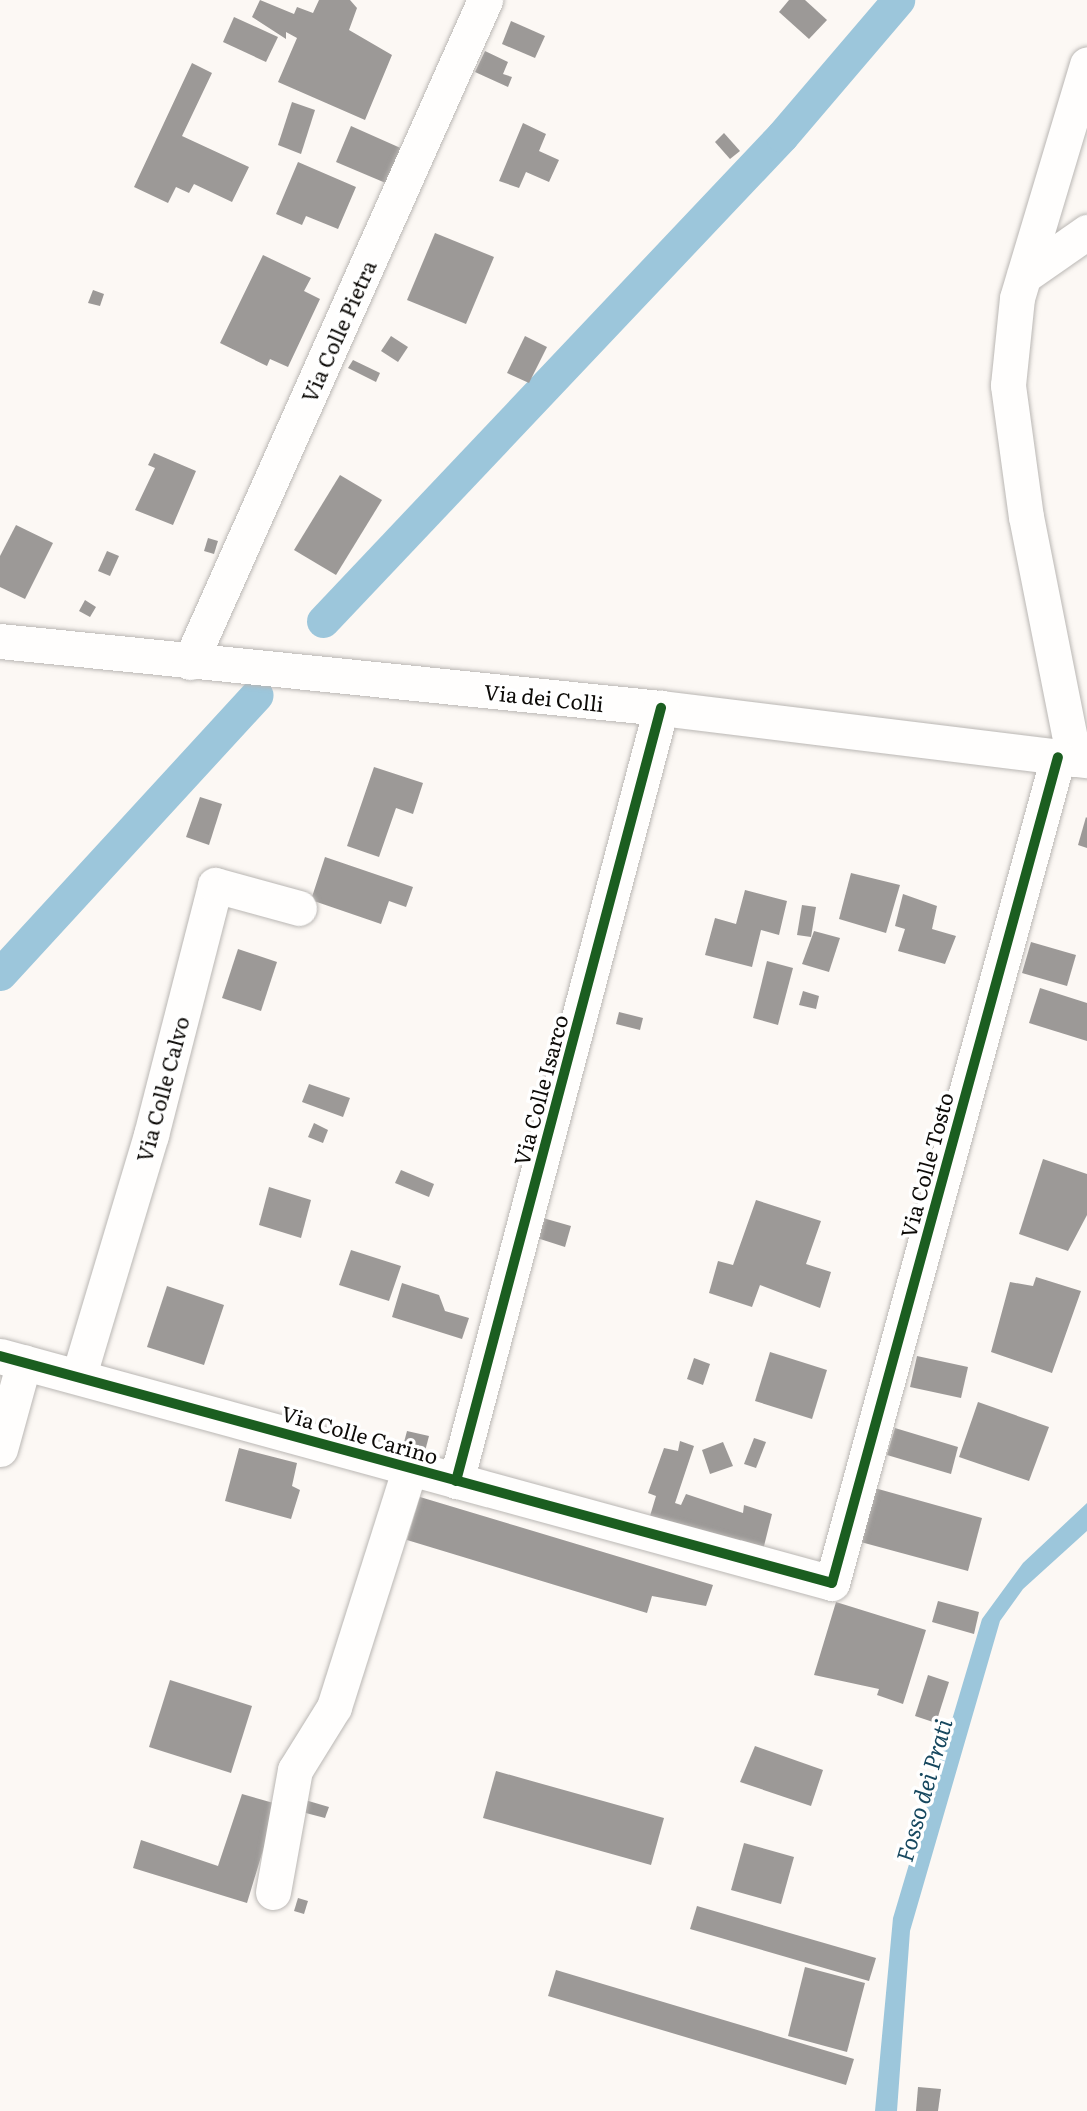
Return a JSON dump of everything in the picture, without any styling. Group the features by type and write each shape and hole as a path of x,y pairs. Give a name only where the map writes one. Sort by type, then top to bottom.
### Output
{"street":[{"name":"Via Colle Pietra","path":"190,662 485,0"},
{"path":"1073,759 1026,517 1008,385 1024,276 1087,64"},
{"path":"1024,276 1087,232"},
{"name":"Via dei Colli","path":"0,641 661,708 1073,759"},
{"name":"Via Colle Isarco","path":"456,1481 661,708"},
{"name":"Via Colle Tosto","path":"832,1583 1073,759"},
{"name":"Via Colle Calvo","path":"79,1375 151,1135 215,885 299,908"},
{"path":"0,1449 12,1359"},
{"name":"Via Colle Carino","path":"12,1359 79,1375 832,1583"},
{"path":"273,1892 295,1770 334,1707 410,1468"}],"water":[{"path":"1087,1503 1087,1531 1023,1589 1000,1621 910,1931 897,2111 875,2111 893,1918 982,1619 1023,1563"}],"building":[{"path":"260,0 294,14 297,7 313,13 319,0 350,0 357,8 349,30 392,55 365,120 278,82 297,38 286,32 286,39 252,17"},
{"path":"789,0 805,0 827,20 809,39 779,12"},
{"path":"234,17 278,37 266,62 223,42"},
{"path":"511,21 545,36 535,58 502,44"},
{"path":"485,51 508,62 503,74 512,77 508,87 475,72"},
{"path":"192,63 212,73 182,136 249,167 232,202 194,184 189,193 176,187 168,203 134,187"},
{"path":"292,102 315,110 301,154 278,145"},
{"path":"523,123 546,134 539,151 559,160 549,182 526,172 519,188 499,181"},
{"path":"351,126 405,150 388,184 336,162"},
{"path":"724,133 740,151 730,159 715,142"},
{"path":"298,162 356,187 338,229 306,216 302,225 276,214"},
{"path":"435,233 494,257 466,324 407,300"},
{"path":"263,255 311,278 304,291 320,299 288,367 270,359 267,366 220,343"},
{"path":"93,290 104,294 100,306 88,303"},
{"path":"391,336 408,347 398,362 381,351"},
{"path":"525,336 547,347 529,383 507,373"},
{"path":"353,360 380,373 376,382 348,368"},
{"path":"154,453 196,471 173,525 135,510 155,468 148,465"},
{"path":"340,475 382,500 336,575 294,550"},
{"path":"16,525 53,543 25,599 0,587 0,556"},
{"path":"208,538 218,541 214,554 204,551"},
{"path":"107,551 119,556 110,576 98,571"},
{"path":"85,600 96,607 90,617 79,611"},
{"path":"374,767 423,783 413,814 396,808 379,857 347,846"},
{"path":"200,797 222,804 209,845 186,837"},
{"path":"1087,818 1087,848 1078,845"},
{"path":"325,857 413,887 406,907 389,901 381,924 311,900"},
{"path":"851,873 900,885 886,933 839,919"},
{"path":"745,890 787,901 779,935 761,930 752,967 705,955 715,918 736,924"},
{"path":"903,894 937,906 932,929 956,936 945,964 898,951 905,929 895,926"},
{"path":"802,905 816,907 811,937 797,935"},
{"path":"814,931 840,938 829,972 802,964"},
{"path":"1031,942 1076,955 1067,986 1022,973"},
{"path":"238,949 277,962 261,1011 222,998"},
{"path":"767,961 793,968 778,1025 753,1018"},
{"path":"1040,988 1087,1003 1087,1041 1029,1023"},
{"path":"803,991 819,996 816,1009 799,1005"},
{"path":"619,1012 643,1018 640,1030 616,1024"},
{"path":"309,1084 350,1098 343,1117 302,1102"},
{"path":"314,1123 328,1130 323,1143 308,1137"},
{"path":"1043,1159 1087,1174 1087,1215 1068,1251 1019,1234"},
{"path":"401,1170 434,1184 429,1197 395,1183"},
{"path":"269,1187 311,1200 301,1238 259,1225"},
{"path":"756,1200 821,1221 806,1264 831,1272 820,1308 760,1285 752,1307 709,1293 718,1261 733,1265"},
{"path":"543,1218 571,1226 565,1247 537,1238"},
{"path":"351,1250 401,1266 389,1301 339,1285"},
{"path":"1036,1277 1081,1291 1052,1373 991,1352 1010,1282 1033,1286"},
{"path":"402,1283 439,1295 445,1311 469,1318 462,1339 392,1317"},
{"path":"167,1286 224,1305 204,1365 147,1347"},
{"path":"770,1352 827,1370 812,1419 755,1401"},
{"path":"917,1356 968,1367 961,1398 910,1387"},
{"path":"694,1358 710,1364 703,1385 687,1379"},
{"path":"978,1402 1049,1427 1029,1481 959,1457"},
{"path":"895,1428 958,1447 951,1474 887,1455"},
{"path":"407,1431 429,1436 424,1455 402,1450"},
{"path":"754,1438 766,1442 756,1468 744,1464"},
{"path":"680,1441 694,1446 675,1503 681,1505 686,1494 743,1513 744,1505 772,1514 763,1550 650,1516 656,1496 648,1493 664,1448 678,1451"},
{"path":"723,1442 733,1466 710,1474 702,1450"},
{"path":"239,1448 297,1463 292,1486 300,1490 291,1519 225,1501"},
{"path":"871,1487 982,1518 968,1571 857,1541"},
{"path":"420,1497 713,1585 706,1606 652,1596 647,1613 407,1540"},
{"path":"938,1601 979,1612 974,1634 932,1622"},
{"path":"836,1602 926,1630 903,1704 877,1695 879,1689 814,1675"},
{"path":"928,1675 949,1682 936,1723 915,1716"},
{"path":"170,1680 252,1706 231,1773 149,1747"},
{"path":"755,1746 823,1770 811,1806 740,1782"},
{"path":"496,1771 664,1818 651,1865 483,1818"},
{"path":"242,1794 277,1804 247,1903 133,1868 141,1840 218,1866"},
{"path":"305,1800 329,1807 325,1818 302,1812"},
{"path":"744,1843 794,1857 781,1904 731,1890"},
{"path":"298,1898 308,1901 304,1914 294,1911"},
{"path":"697,1906 876,1958 869,1981 690,1929"},
{"path":"805,1967 865,1983 847,2052 788,2036"},
{"path":"556,1970 854,2059 846,2085 548,1996"},
{"path":"918,2087 941,2089 938,2111 916,2111"}],"waterway":[{"path":"323,621 782,136 898,0"},
{"path":"0,974 257,695"}],"cycle path":[{"path":"456,1481 661,708"},
{"path":"0,1356 832,1583 1058,757"}],"water label":[{"name":"Fosso dei Prati","path":"923,1790"}]}
